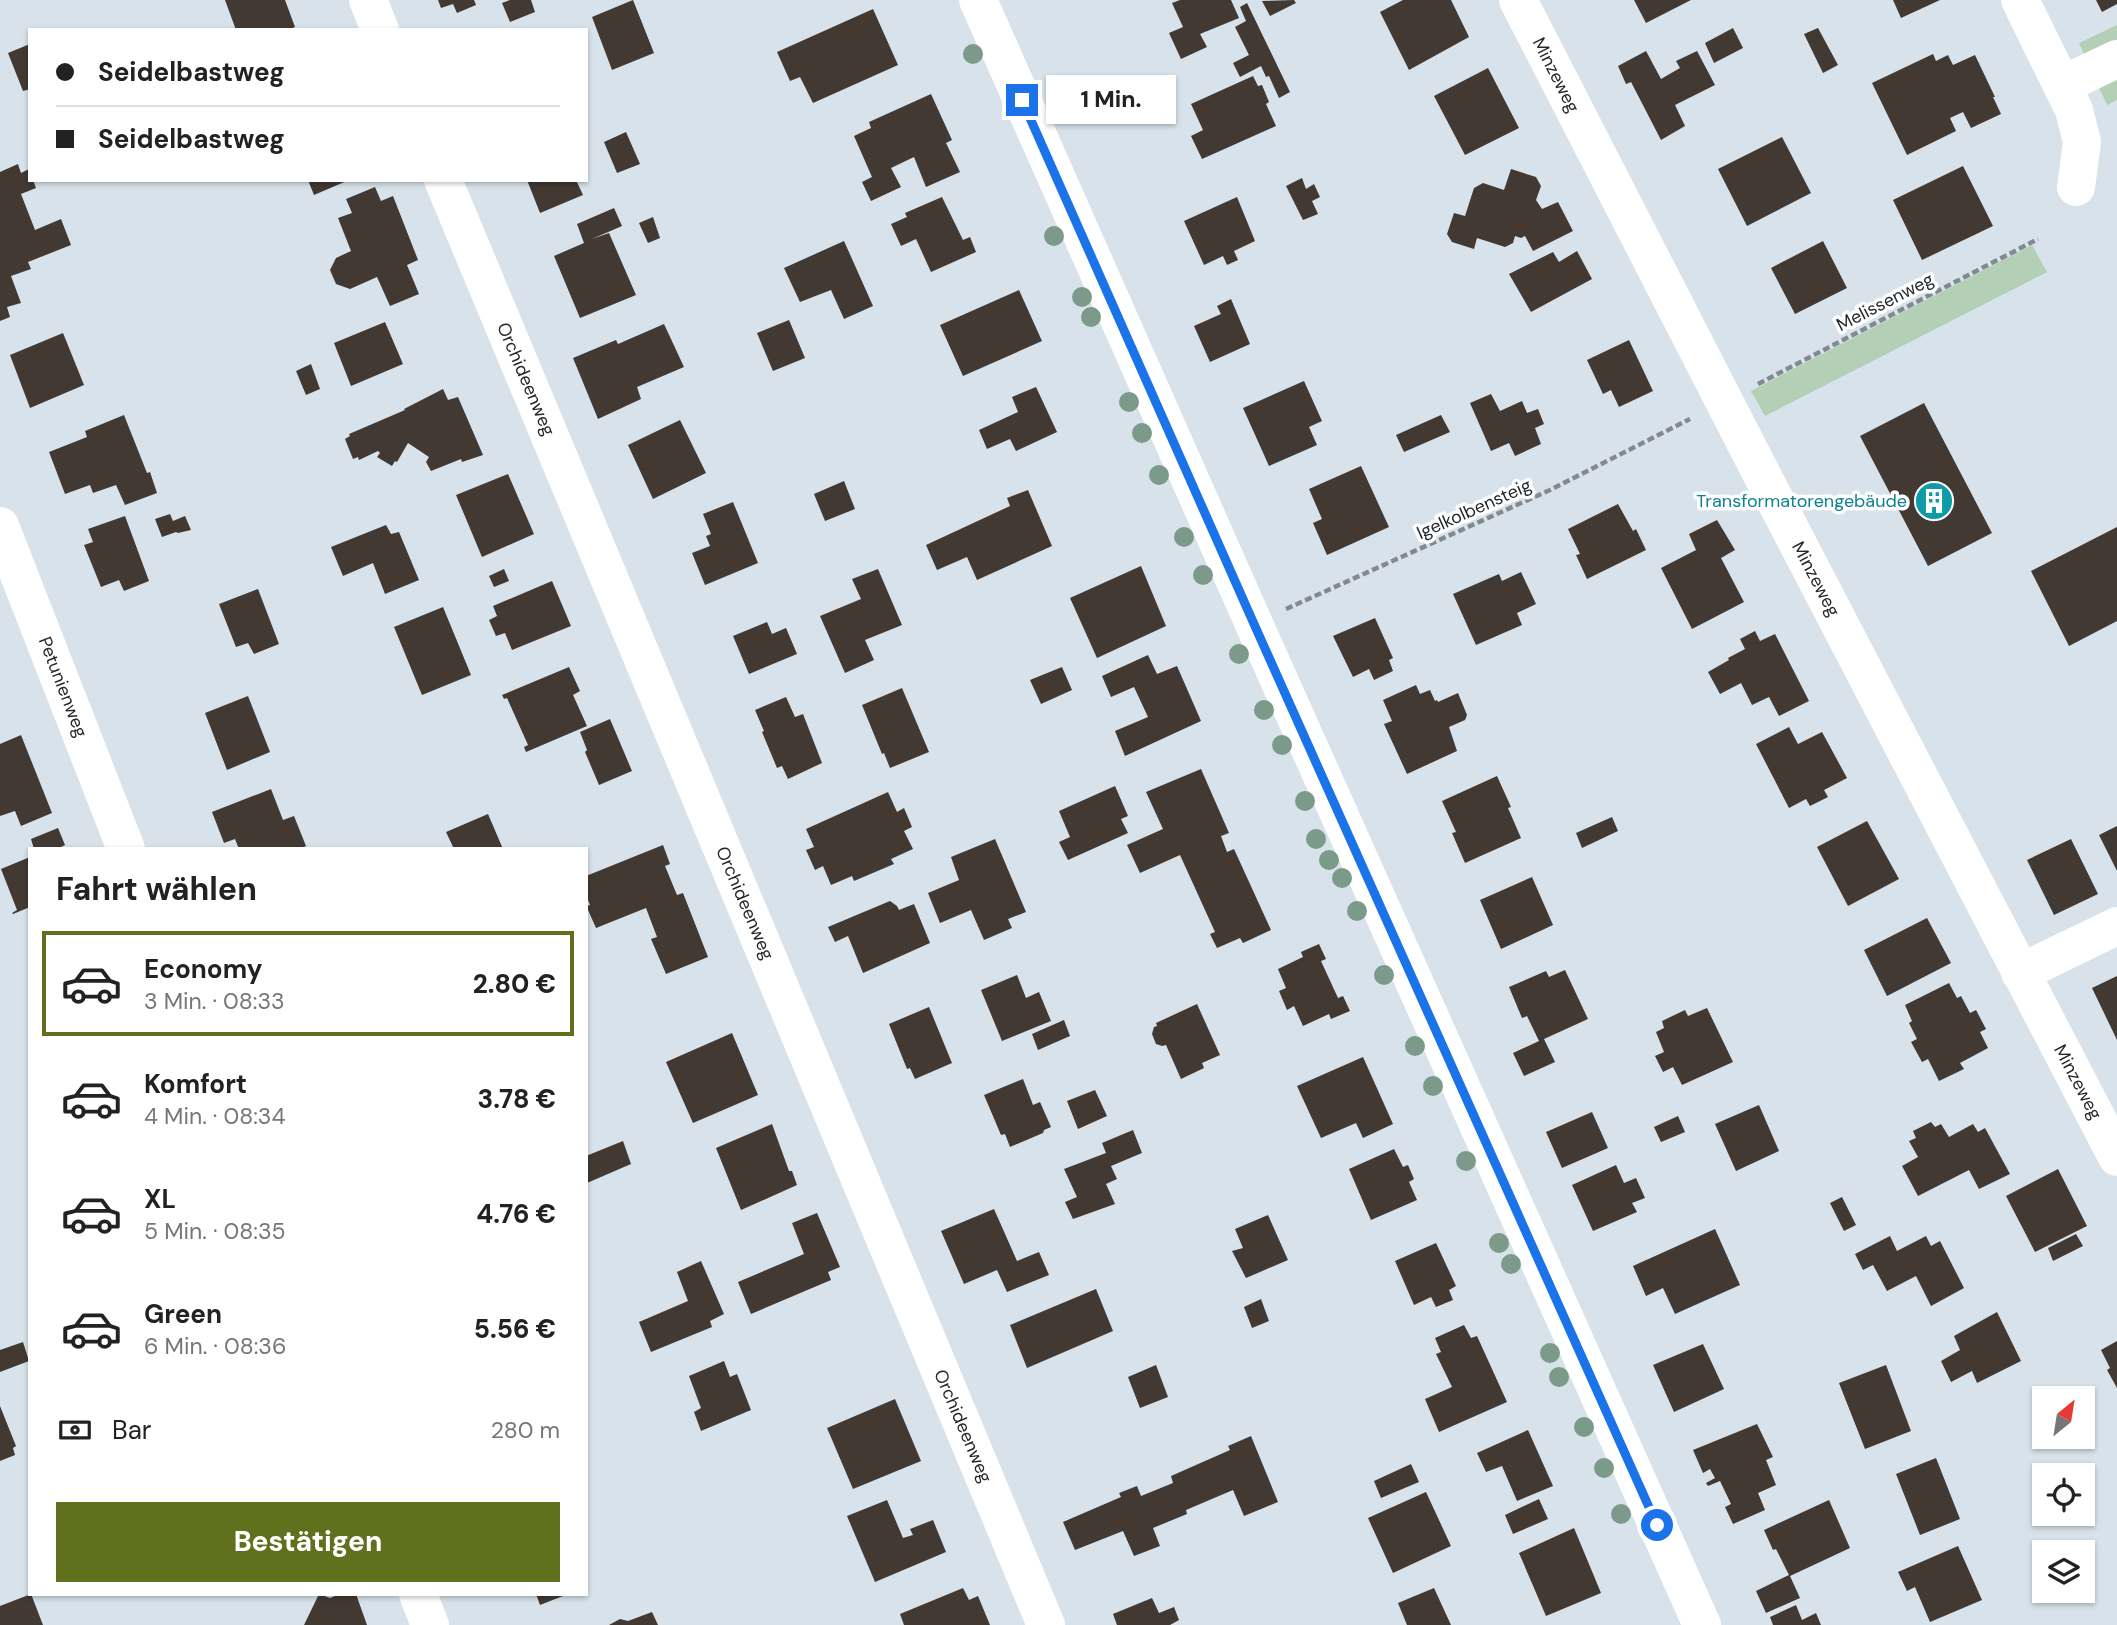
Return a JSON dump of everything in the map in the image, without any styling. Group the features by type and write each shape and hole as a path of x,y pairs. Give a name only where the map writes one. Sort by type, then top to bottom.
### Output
{"street":[{"path":"368,0 379,28"},
{"path":"978,0 1702,1625"},
{"name":"Minzeweg","path":"1518,0 2117,1157"},
{"path":"2021,0 2074,110 2082,142 2076,187"},
{"path":"2062,85 2117,59"},
{"name":"Orchideenweg","path":"444,182 1046,1625"},
{"name":"Petunienweg","path":"0,526 125,847"},
{"path":"2020,973 2117,926"},
{"path":"419,1596 430,1625"}],"path":[{"name":"Melissenweg","path":"1753,386 2038,239"},
{"name":"Igelkolbensteig","path":"1254,624 1550,490 1691,419"}],"green space":[{"path":"2117,25 2117,100 2107,105 2079,43"},
{"path":"2032,245 2047,272 1765,416 1751,391"}],"building":[{"path":"225,0 285,0 295,27 293,28 235,28"},
{"path":"438,0 474,0 476,5 457,13 453,4 441,8"},
{"path":"510,0 531,0 535,12 510,22 502,3"},
{"path":"633,0 654,53 612,70 592,17"},
{"path":"1180,0 1231,0 1239,18 1200,34 1207,47 1181,59 1169,33 1183,27 1172,3"},
{"path":"1294,0 1296,3 1270,16 1262,1"},
{"path":"1403,0 1451,0 1469,37 1409,70 1380,12"},
{"path":"1634,0 1691,0 1646,23"},
{"path":"1893,0 1940,0 1901,18"},
{"path":"2096,0 2117,0 2117,4 2102,12"},
{"path":"1247,3 1290,92 1279,98 1261,66 1240,77 1233,63 1249,55 1235,27 1246,21 1240,7"},
{"path":"873,9 898,65 813,103 800,77 790,81 777,52"},
{"path":"1733,28 1743,48 1714,63 1705,43"},
{"path":"1818,28 1838,65 1823,73 1804,34"},
{"path":"28,45 28,90 23,91 8,53"},
{"path":"1646,51 1661,79 1680,68 1676,61 1697,51 1715,85 1675,105 1685,126 1661,140 1631,82 1626,84 1618,66"},
{"path":"1933,54 1936,61 1948,55 1953,65 1975,55 2001,114 1971,128 1963,112 1950,118 1956,131 1907,155 1872,83"},
{"path":"1488,68 1519,128 1465,155 1434,96"},
{"path":"1253,76 1258,86 1262,85 1269,102 1266,104 1276,126 1202,159 1191,136 1203,130 1191,104"},
{"path":"931,94 952,140 946,143 960,172 926,187 914,157 891,168 901,187 871,201 862,182 872,177 854,136 871,128 869,122"},
{"path":"626,132 640,164 617,173 604,142"},
{"path":"1782,137 1811,193 1747,226 1718,169"},
{"path":"18,164 21,173 28,170 28,182 34,182 36,188 21,194 35,230 61,219 71,245 28,262 31,269 11,276 21,303 7,307 10,317 0,321 0,172"},
{"path":"1963,166 1993,226 1922,260 1893,200"},
{"path":"1511,169 1536,177 1541,186 1536,200 1542,209 1558,202 1573,231 1533,251 1525,236 1515,236 1513,243 1505,247 1477,238 1474,249 1452,242 1447,234 1454,213 1465,216 1474,188 1483,183 1504,190"},
{"path":"1302,178 1306,189 1314,184 1320,197 1312,201 1318,214 1303,220 1286,186"},
{"path":"309,182 344,182 314,195"},
{"path":"528,182 577,182 583,195 540,213"},
{"path":"375,187 381,201 393,196 418,260 407,265 419,294 390,306 377,277 350,289 336,284 330,270 336,258 351,251 338,218 352,213 346,199"},
{"path":"942,197 963,240 970,237 976,252 931,272 916,239 901,246 891,224 907,217 905,213"},
{"path":"1237,197 1255,241 1234,251 1238,260 1227,265 1223,256 1204,265 1184,221"},
{"path":"614,208 622,226 592,239 609,233 636,295 580,318 554,256 584,243 577,224"},
{"path":"653,217 660,238 648,243 639,223"},
{"path":"844,241 873,306 844,319 831,290 800,302 784,268"},
{"path":"1823,241 1847,288 1795,314 1771,268"},
{"path":"1577,251 1592,279 1531,312 1509,274 1553,252 1559,262"},
{"path":"1019,290 1042,341 963,376 940,325"},
{"path":"1231,299 1250,344 1210,362 1194,326 1221,314 1217,306"},
{"path":"789,320 805,358 773,371 757,333"},
{"path":"385,322 403,364 351,386 334,343"},
{"path":"664,324 684,367 637,387 641,399 598,419 573,358 616,340 618,344"},
{"path":"63,333 84,385 30,408 10,355"},
{"path":"1629,340 1653,391 1619,407 1611,390 1603,394 1587,360"},
{"path":"311,364 320,389 306,395 296,371"},
{"path":"1304,381 1322,421 1309,427 1317,445 1269,466 1243,408"},
{"path":"1036,387 1057,432 1016,451 1010,439 987,449 979,430 1018,412 1012,397"},
{"path":"443,389 448,400 458,397 483,455 462,462 461,459 431,471 426,462 429,457 408,443 392,466 377,457 380,453 378,451 359,460 358,457 353,459 345,439 349,434 405,410"},
{"path":"1491,394 1500,411 1522,401 1527,413 1538,409 1544,424 1535,428 1541,444 1515,456 1509,443 1491,451 1470,403"},
{"name":"Transformatorengebäude","path":"1924,403 1992,533 1928,566 1860,436"},
{"path":"124,415 157,493 125,505 116,485 93,493 90,485 65,494 49,452 87,437 85,431"},
{"path":"1441,415 1450,432 1404,452 1396,435"},
{"path":"680,420 706,473 653,499 628,445"},
{"path":"1361,466 1389,527 1327,555 1313,523 1322,519 1309,489"},
{"path":"508,474 534,534 482,557 456,495"},
{"path":"844,481 855,509 825,521 814,494"},
{"path":"1028,490 1052,546 977,580 967,557 937,570 926,545 1010,506 1007,498"},
{"path":"733,502 758,563 705,585 692,553 710,546 706,536 711,534 703,514"},
{"path":"1618,504 1633,531 1636,529 1646,550 1587,579 1576,555 1580,554 1568,529"},
{"path":"170,514 173,521 185,516 191,530 162,537 155,519"},
{"path":"125,516 149,581 124,591 119,580 101,587 84,545 93,542 88,529"},
{"path":"1717,520 1735,550 1721,558 1744,602 1692,629 1661,568 1696,550 1689,534"},
{"path":"386,525 391,534 399,532 419,580 385,594 373,563 343,576 331,547"},
{"path":"2117,527 2117,621 2069,646 2031,571"},
{"path":"1141,566 1166,626 1097,658 1070,598"},
{"path":"504,569 509,581 494,587 489,576"},
{"path":"878,569 902,625 865,640 874,660 845,673 820,616 861,599 852,579"},
{"path":"1521,572 1536,604 1517,613 1522,625 1476,645 1453,594 1499,574 1502,581"},
{"path":"552,581 571,626 512,650 505,633 496,636 489,620 497,616 493,606"},
{"path":"258,589 279,644 254,654 248,643 236,647 219,604"},
{"path":"443,607 471,675 422,695 394,627"},
{"path":"1375,618 1393,658 1389,660 1393,671 1374,680 1369,669 1353,677 1333,636"},
{"path":"767,622 772,634 786,628 797,654 749,674 733,636"},
{"path":"1755,631 1760,641 1775,634 1809,701 1779,716 1769,697 1752,705 1741,683 1720,694 1708,672 1745,649 1740,639"},
{"path":"1148,655 1157,674 1177,666 1201,721 1125,756 1115,731 1148,717 1134,687 1111,697 1102,676"},
{"path":"569,667 580,691 573,695 587,726 526,752 524,747 528,745 507,698 504,699 502,695"},
{"path":"1062,667 1072,690 1041,704 1030,680"},
{"path":"1416,685 1420,694 1430,690 1438,702 1458,693 1467,715 1465,720 1449,727 1457,751 1407,774 1384,724 1392,721 1383,700"},
{"path":"902,688 929,752 890,768 862,705"},
{"path":"248,696 270,752 227,770 205,713"},
{"path":"786,697 795,717 803,714 822,763 788,779 782,766 777,768 755,710"},
{"path":"610,719 632,771 599,785 580,732"},
{"path":"1789,727 1798,744 1822,732 1847,778 1824,790 1828,797 1810,806 1806,799 1789,808 1756,744"},
{"path":"21,735 52,813 21,826 15,811 0,816 0,744"},
{"path":"1201,769 1229,833 1221,836 1227,852 1234,849 1271,930 1243,943 1240,938 1217,948 1210,934 1215,932 1180,855 1140,873 1127,845 1163,829 1146,792"},
{"path":"1497,776 1521,838 1465,863 1452,833 1456,832 1442,801"},
{"path":"1115,786 1128,816 1121,819 1128,833 1068,860 1059,842 1070,837 1059,811"},
{"path":"271,789 283,820 294,816 306,846 238,847 235,839 224,843 212,812"},
{"path":"888,792 897,812 904,808 912,827 904,831 913,849 891,859 894,864 854,881 852,876 831,885 823,866 815,870 806,850 814,847 806,829"},
{"path":"488,814 502,847 453,847 446,832"},
{"path":"1612,817 1618,831 1582,848 1576,833"},
{"path":"1867,821 1899,879 1848,906 1817,847"},
{"path":"2117,826 2117,871 2099,835"},
{"path":"58,828 65,845 33,847 31,839"},
{"path":"995,839 1026,912 1008,919 1012,928 984,940 971,910 940,923 928,893 959,880 951,857"},
{"path":"2071,839 2098,894 2054,915 2027,860"},
{"path":"663,845 670,864 665,866 677,895 683,893 708,957 666,974 651,939 657,937 646,908 596,928 588,910 588,875"},
{"path":"28,858 28,908 12,913 17,910 1,869"},
{"path":"1532,877 1553,925 1501,949 1480,900"},
{"path":"890,901 899,910 914,904 930,943 863,973 848,936 835,942 828,927"},
{"path":"1927,918 1951,963 1887,996 1864,950"},
{"path":"1319,944 1326,959 1321,961 1338,998 1343,996 1350,1011 1331,1019 1329,1014 1303,1026 1294,1006 1287,1010 1279,991 1286,988 1278,969 1303,957 1301,952"},
{"path":"1565,970 1588,1019 1544,1039 1555,1062 1524,1076 1513,1053 1539,1041 1527,1016 1522,1018 1509,987 1546,971 1549,977"},
{"path":"1017,975 1026,998 1039,992 1051,1021 1002,1041 981,990"},
{"path":"2117,976 2117,1040 2092,988"},
{"path":"1949,983 1957,998 1961,996 1970,1013 1976,1010 1986,1029 1980,1032 1988,1048 1960,1063 1964,1069 1939,1081 1928,1059 1922,1062 1911,1042 1917,1039 1909,1023 1912,1021 1905,1005"},
{"path":"1197,1004 1220,1055 1202,1063 1204,1068 1181,1079 1166,1045 1156,1044 1152,1034 1156,1023"},
{"path":"929,1007 952,1063 915,1079 910,1068 907,1069 889,1024"},
{"path":"1707,1008 1733,1062 1682,1085 1673,1067 1663,1072 1655,1056 1664,1052 1656,1032 1664,1028 1662,1021 1685,1010 1688,1016"},
{"path":"1064,1020 1070,1036 1038,1050 1032,1034"},
{"path":"732,1033 758,1095 693,1123 666,1062"},
{"path":"1363,1057 1393,1124 1363,1138 1356,1123 1321,1138 1297,1086"},
{"path":"1023,1079 1033,1105 1040,1102 1051,1127 1010,1147 1005,1134 1001,1135 984,1095"},
{"path":"1095,1090 1107,1116 1078,1129 1067,1101"},
{"path":"1759,1105 1779,1151 1736,1171 1715,1124"},
{"path":"1592,1112 1608,1148 1562,1168 1546,1132"},
{"path":"1678,1116 1685,1132 1661,1142 1654,1127"},
{"path":"1931,1122 1935,1127 1941,1124 1949,1137 1973,1124 1978,1132 1985,1128 2010,1174 1979,1189 1969,1170 1918,1196 1902,1166 1918,1157 1909,1141 1916,1138 1913,1131"},
{"path":"772,1124 797,1185 741,1210 716,1148"},
{"path":"1133,1130 1142,1153 1111,1166 1117,1179 1106,1184 1115,1204 1073,1219 1065,1202 1077,1197 1064,1169 1106,1153 1102,1143"},
{"path":"623,1141 631,1164 588,1183 588,1155"},
{"path":"1394,1149 1403,1167 1408,1165 1414,1179 1409,1182 1417,1200 1371,1220 1349,1169"},
{"path":"1616,1165 1624,1183 1636,1178 1645,1198 1632,1203 1637,1212 1593,1231 1572,1185"},
{"path":"2058,1169 2087,1226 2035,1252 2006,1196"},
{"path":"1842,1197 1856,1225 1844,1231 1830,1203"},
{"path":"994,1209 1017,1261 1039,1252 1049,1275 1007,1292 997,1270 964,1284 941,1231"},
{"path":"817,1213 840,1267 828,1272 831,1280 751,1314 738,1282 804,1254 792,1223"},
{"path":"1268,1215 1288,1260 1246,1278 1232,1251 1243,1248 1235,1229"},
{"path":"1715,1229 1740,1285 1675,1314 1663,1288 1646,1296 1633,1266"},
{"path":"2076,1234 2083,1246 2053,1261 2048,1248"},
{"path":"1890,1236 1897,1251 1926,1236 1931,1246 1940,1241 1964,1288 1931,1306 1916,1276 1887,1291 1873,1265 1863,1270 1855,1254"},
{"path":"1436,1243 1456,1286 1449,1290 1453,1300 1436,1307 1431,1297 1414,1305 1395,1261"},
{"path":"701,1261 724,1314 710,1321 712,1327 651,1352 639,1322 688,1301 677,1272"},
{"path":"1096,1289 1113,1331 1027,1368 1010,1325"},
{"path":"1261,1299 1269,1321 1252,1328 1244,1307"},
{"path":"1997,1312 2021,1361 1977,1383 1972,1371 1951,1382 1941,1361 1960,1350 1954,1336"},
{"path":"1464,1325 1471,1338 1477,1336 1507,1402 1439,1432 1425,1399 1452,1387 1436,1354 1441,1352 1435,1338"},
{"path":"2117,1341 2117,1388 2107,1370 2110,1368 2101,1350"},
{"path":"23,1342 28,1361 0,1372 0,1350"},
{"path":"1703,1344 1724,1389 1674,1412 1653,1365"},
{"path":"724,1361 730,1377 737,1374 751,1410 701,1431 694,1412 701,1408 689,1376"},
{"path":"1156,1365 1168,1397 1140,1408 1128,1377"},
{"path":"1886,1365 1911,1431 1865,1449 1839,1383"},
{"path":"895,1399 921,1461 853,1489 827,1428"},
{"path":"0,1406 16,1446 13,1448 15,1455 0,1461"},
{"path":"1757,1424 1773,1457 1766,1460 1776,1485 1758,1493 1765,1510 1733,1524 1725,1507 1731,1504 1720,1481 1708,1486 1706,1483 1715,1478 1710,1469 1703,1473 1693,1450"},
{"path":"1528,1430 1553,1486 1517,1501 1502,1466 1486,1472 1477,1453"},
{"path":"1251,1436 1278,1502 1244,1516 1233,1490 1186,1510 1187,1514 1153,1528 1160,1546 1134,1556 1123,1531 1075,1550 1063,1522 1121,1497 1119,1493 1137,1486 1141,1496 1173,1483 1171,1476 1230,1450 1228,1446"},
{"path":"1936,1458 1960,1519 1920,1535 1896,1474"},
{"path":"1411,1464 1419,1482 1381,1498 1374,1481"},
{"path":"1426,1492 1451,1546 1393,1573 1368,1518"},
{"path":"1539,1499 1548,1519 1513,1534 1505,1515"},
{"path":"887,1500 903,1538 913,1535 910,1529 933,1520 946,1552 875,1582 847,1516"},
{"path":"1829,1500 1850,1548 1790,1576 1800,1598 1766,1613 1756,1591 1789,1575 1764,1530"},
{"path":"1574,1528 1601,1593 1546,1616 1519,1553"},
{"path":"1958,1546 1982,1600 1930,1622 1915,1587 1907,1591 1898,1572"},
{"path":"963,1588 969,1600 978,1596 990,1625 904,1625 900,1614"},
{"path":"1434,1588 1451,1625 1407,1625 1398,1603"},
{"path":"32,1596 43,1625 0,1625 0,1606"},
{"path":"318,1596 357,1596 367,1625 304,1625"},
{"path":"537,1596 563,1596 540,1605"},
{"path":"1152,1598 1159,1613 1174,1607 1179,1620 1170,1625 1117,1625 1113,1614"},
{"path":"1796,1605 1802,1620 1816,1613 1821,1625 1773,1625 1770,1617"},
{"path":"652,1612 658,1625 609,1625 620,1619 628,1621"}],"place":[{"name":"Transformatorengebäude","path":"1934,501"}],"route":[{"path":"1022,100 1657,1525"}]}
